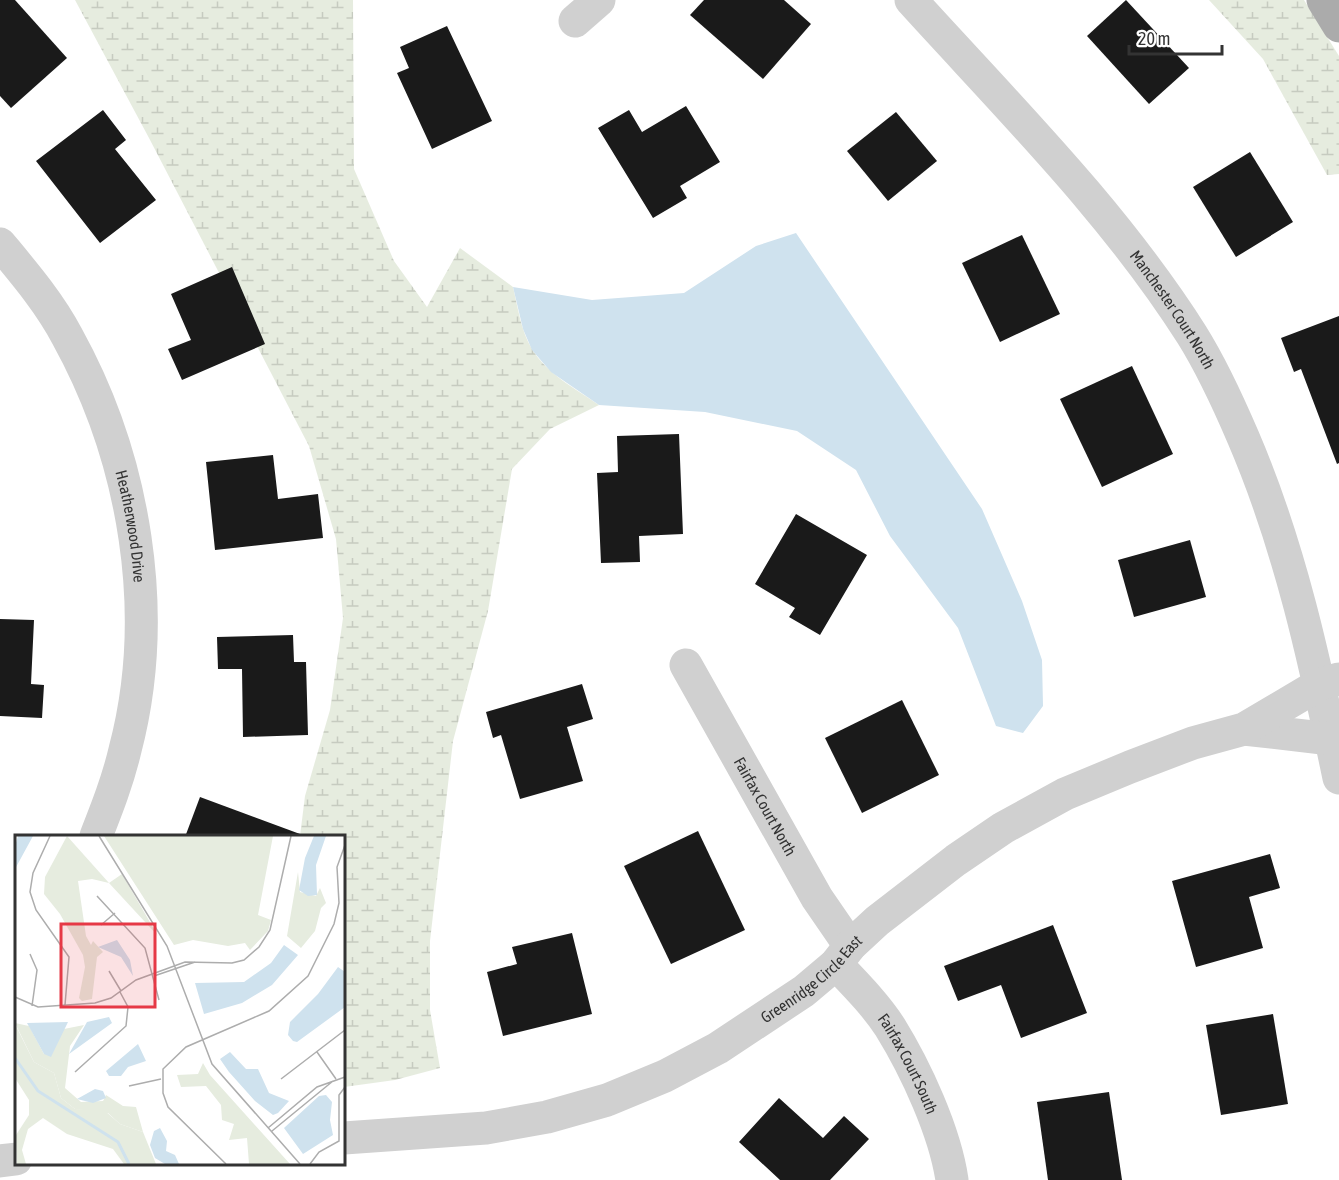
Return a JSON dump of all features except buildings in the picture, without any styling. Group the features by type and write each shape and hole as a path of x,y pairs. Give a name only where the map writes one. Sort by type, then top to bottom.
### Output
{"main road":[{"path":"1323,0 1339,26"}],"street":[{"name":"Manchester Court North","path":"912,0 1097,206 1154,279 1193,337 1226,398 1263,483 1297,594 1329,681 1339,778"},
{"name":"Heatherwood Drive","path":"0,244 38,290 67,336 99,401 131,508 139,574 141,638 136,694 126,749 110,803 97,835"},
{"name":"Fairfax Court North","path":"686,664 817,898 843,955"},
{"name":"Greenridge Circle East","path":"345,1138 486,1128 547,1117 607,1100 665,1076 718,1048 804,992 877,921 956,860 1003,828 1065,794 1130,767 1193,743 1244,729 1329,681"},
{"name":"Greenridge Circle East","path":"1244,729 1335,738"},
{"name":"Fairfax Court South","path":"843,955 865,993 889,1026 909,1062 935,1119 952,1180"},
{"path":"0,1161 15,1159"}],"green space":[{"path":"75,0 353,0 354,169 394,261 427,307 460,248 513,287 525,335 538,358 563,380 599,405 550,429 512,469 488,611 453,741 430,941 430,1010 440,1068 395,1080 345,1087 345,835 300,835 305,796 330,710 343,618 336,539 309,446"},
{"path":"1209,0 1304,0 1339,56 1339,174 1327,175 1263,59"}],"water":[{"path":"796,233 982,509 1022,601 1042,660 1043,706 1023,733 996,726 958,628 890,536 856,470 797,431 705,412 599,405 551,372 532,350 523,329 513,287 592,300 684,293 756,246"}]}
